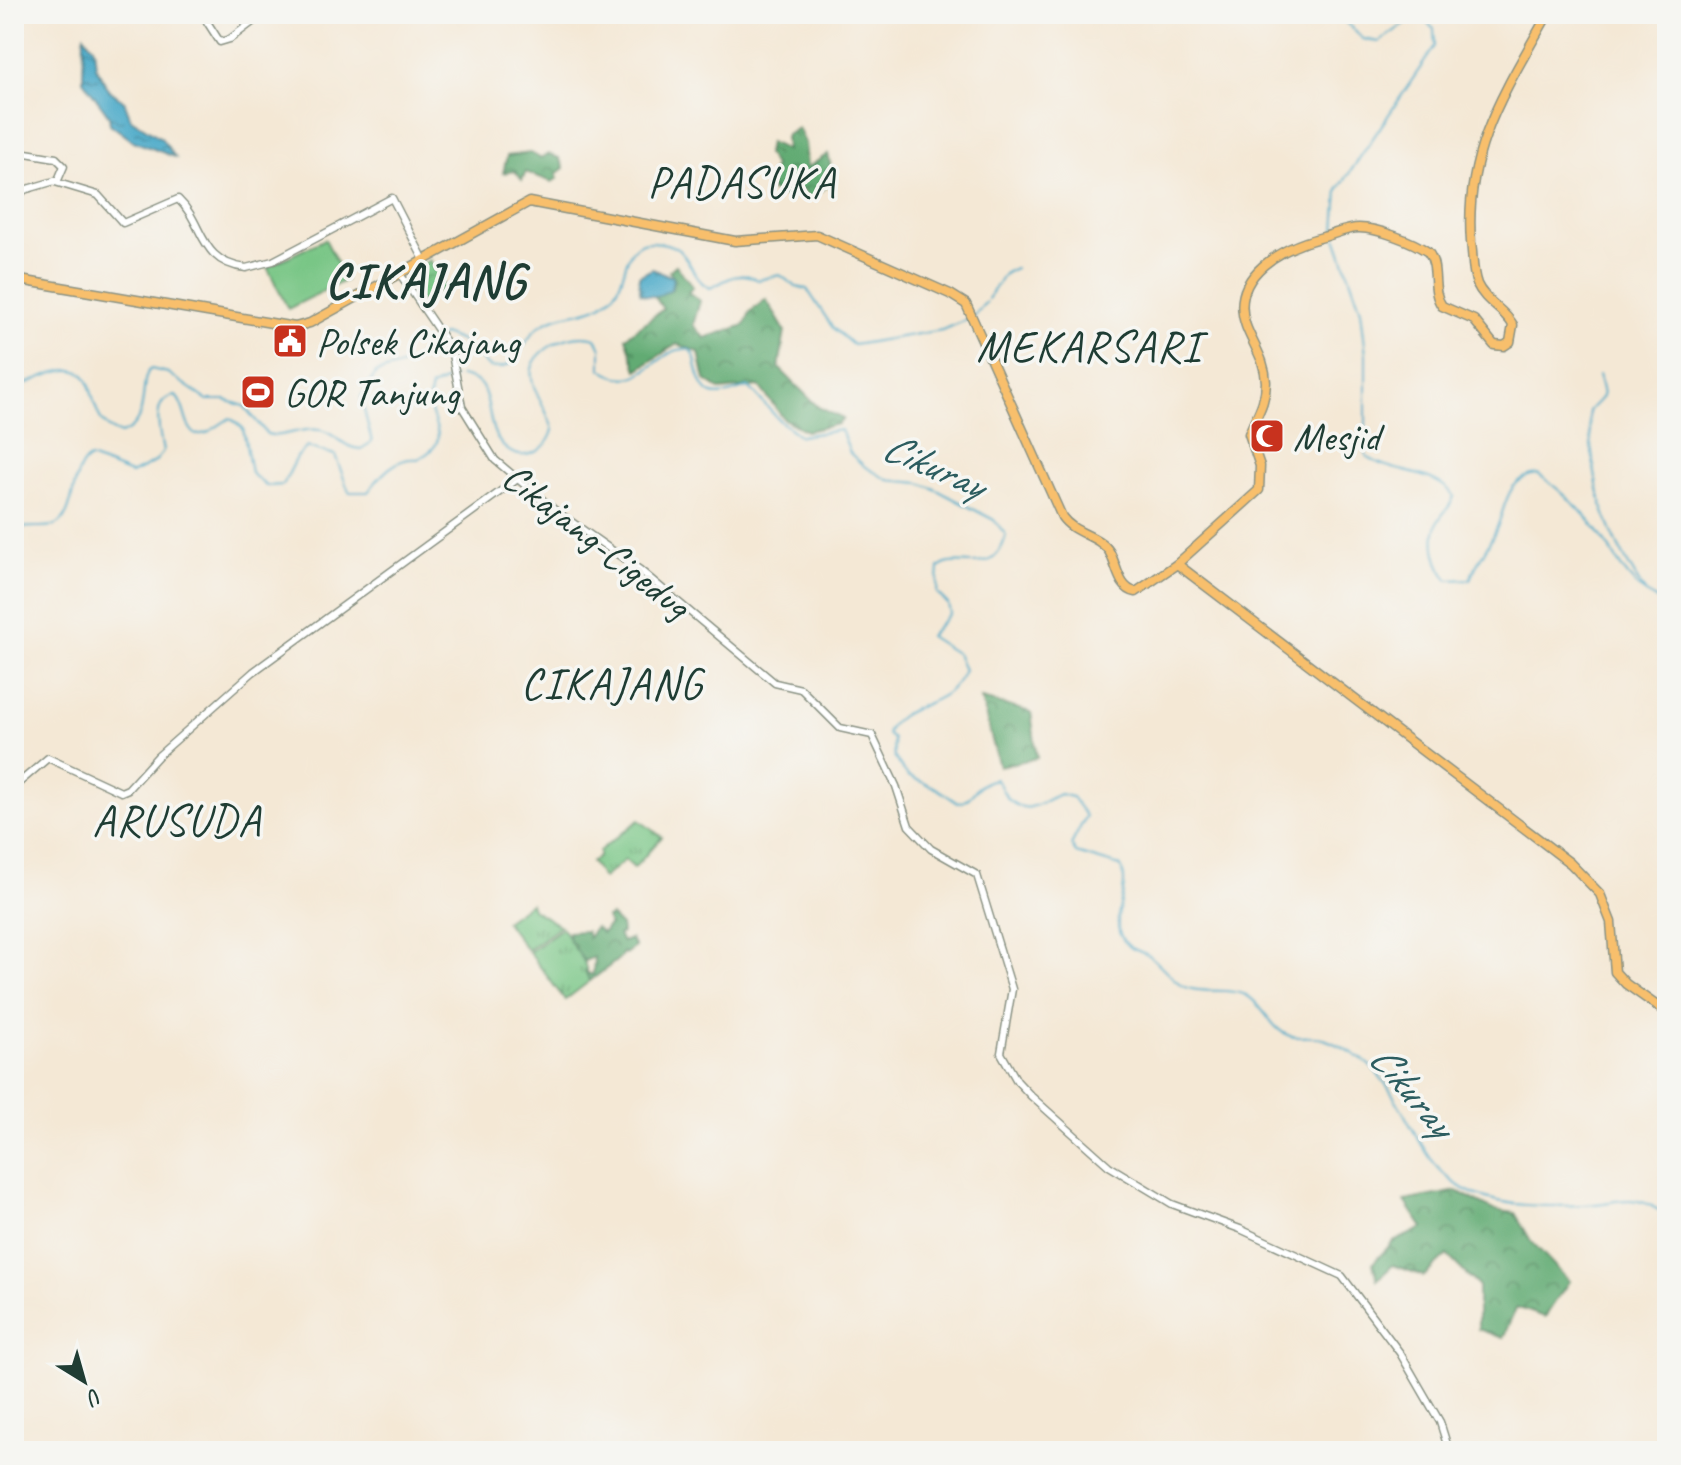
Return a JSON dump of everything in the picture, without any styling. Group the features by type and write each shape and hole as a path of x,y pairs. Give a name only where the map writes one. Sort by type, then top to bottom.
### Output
{"main road":[{"path":"14,279 295,327 310,323 522,204 538,202 735,241 817,235 964,302 974,317 1067,523 1105,547 1125,586 1132,592 1146,587 1177,564 1259,490 1260,466 1249,434 1263,405 1266,383 1262,354 1245,322 1244,300 1250,278 1273,258 1326,236 1367,229 1424,249 1434,260 1436,293 1442,306 1474,320 1494,345 1507,345 1514,333 1513,325 1488,300 1474,273 1471,185 1476,156 1494,112 1548,14"},
{"path":"1177,564 1570,863 1600,894 1611,922 1615,972 1626,984 1667,1013"}],"street":[{"path":"202,14 220,42 230,39 263,14"},
{"path":"14,151 56,158 63,163 61,176 55,182"},
{"path":"14,202 24,190 38,183 55,182 98,195 123,223 178,199 189,213 206,248 246,268 273,261 392,198 424,260"},
{"name":"Cikajang-Cigedug","path":"400,274 451,349 455,380 470,422 487,451 516,480 640,570 775,683 801,689 833,725 872,735 896,786 906,822 924,844 959,863 980,880 1012,989 1013,999 1000,1044 1002,1057 1017,1081 1109,1166 1172,1204 1307,1258 1348,1282 1400,1353 1440,1422 1449,1451"},
{"path":"14,787 48,758 107,787 121,792 128,789 158,756 253,672 516,480"}],"green space":[{"path":"798,128 805,143 807,168 828,154 834,181 810,199 801,189 794,192 790,199 771,191 769,179 774,166 767,154 769,142 786,150 785,136"},
{"path":"531,153 540,158 549,154 559,158 564,168 556,174 558,178 552,182 526,172 522,180 515,171 503,173 507,156"},
{"path":"325,239 346,280 288,309 267,267"},
{"path":"430,260 445,287 420,302 404,276"},
{"path":"676,265 693,287 688,292 700,301 693,325 705,338 745,325 750,312 766,299 785,331 779,368 818,407 843,419 838,424 806,431 784,419 759,386 720,390 705,380 699,352 677,344 637,370 626,337 663,309 655,297 672,289 674,277 669,271"},
{"path":"981,699 1031,712 1037,758 999,766"},
{"path":"639,820 662,837 634,868 625,860 603,878 591,862 599,857 599,851"},
{"path":"530,903 532,909 560,926 527,950 505,921"},
{"path":"611,916 621,926 622,933 618,935 622,942 630,939 635,947 625,954 623,952 620,958 590,981 585,972 593,975 594,957 584,961 569,940 568,932 586,931 588,938 595,927 602,933 609,925 607,918"},
{"path":"562,928 583,959 590,981 565,1000 529,952"},
{"path":"1457,1191 1493,1210 1515,1213 1531,1241 1569,1281 1545,1317 1516,1307 1503,1338 1478,1329 1478,1286 1447,1255 1424,1276 1393,1265 1377,1280 1373,1263 1393,1242 1423,1228 1405,1201"}],"water":[{"path":"84,35 94,48 96,67 108,89 124,101 131,119 161,138 175,157 133,141 110,124 109,116 83,80"},
{"path":"652,269 673,277 671,289 660,295 640,293 639,276"}],"waterway":[{"path":"1335,231 1338,190 1435,46 1434,29 1421,18 1413,18 1379,42 1363,39 1337,14"},
{"path":"1336,237 1361,310 1366,354 1366,456 1436,481 1454,496 1435,531 1438,561 1449,580 1470,579 1495,532 1513,488 1527,476 1538,474 1584,514 1637,586 1657,600 1667,598"},
{"path":"14,387 58,372 75,370 85,376 98,414 106,426 121,434 137,420 145,381 151,369 168,373 207,400 225,400 244,406 267,434 320,430 361,449 372,442 361,397 376,373 410,363 443,334 461,341 489,367 507,365 541,325 561,316 590,310 608,300 620,284 627,260 635,247 652,242 676,248 696,276 710,288 739,275 758,280 780,275 796,287 807,289 833,328 853,345 942,330 969,319"},
{"path":"988,299 1004,274 1015,268"},
{"path":"974,316 986,302"},
{"name":"Cikuray","path":"460,376 482,387 498,440 511,452 526,455 540,450 553,430 533,384 532,374 541,354 554,344 575,337 596,338 601,348 601,369 629,378 669,354 690,350 701,380 710,393 722,395 749,387 780,421 800,436 841,430 850,453 864,466 888,480 920,483 935,489 994,520 1006,535 993,558 976,563 956,562 939,568 937,593 948,604 950,613 929,636 957,654 964,670 947,693 902,715 887,734 893,739 894,757 908,776 936,788 958,803 967,799 982,784 995,779 1010,801 1023,807 1035,806 1060,794 1072,797 1086,816 1071,845 1076,853 1120,866 1124,884 1118,923 1119,932 1127,944 1146,954 1186,987 1246,995 1283,1033 1326,1040 1363,1060 1379,1075 1425,1150 1454,1183 1474,1194 1514,1204 1568,1206 1635,1200 1667,1216"},
{"path":"1598,375 1602,396 1589,411 1598,490 1620,549 1645,592"},
{"name":"Cikuray","path":"14,529 52,526 60,522 70,506 78,473 90,458 131,474 155,462 163,452 159,410 168,398 176,396 196,435 207,433 230,418 243,428 251,473 266,486 283,485 297,457 307,447 335,455 349,492 368,492 389,468 403,461 418,459 436,443 438,436 429,399 431,387 454,377"}],"place":[{"name":"Polsek Cikajang","path":"290,341"},
{"name":"GOR Tanjung","path":"258,392"},
{"name":"Mesjid","path":"1267,436"}],"district":[{"name":"PADASUKA","path":"742,182"},
{"name":"CIKAJANG","path":"426,280"},
{"name":"MEKARSARI","path":"1089,346"},
{"name":"CIKAJANG","path":"612,683"},
{"name":"ARUSUDA","path":"177,820"}]}
